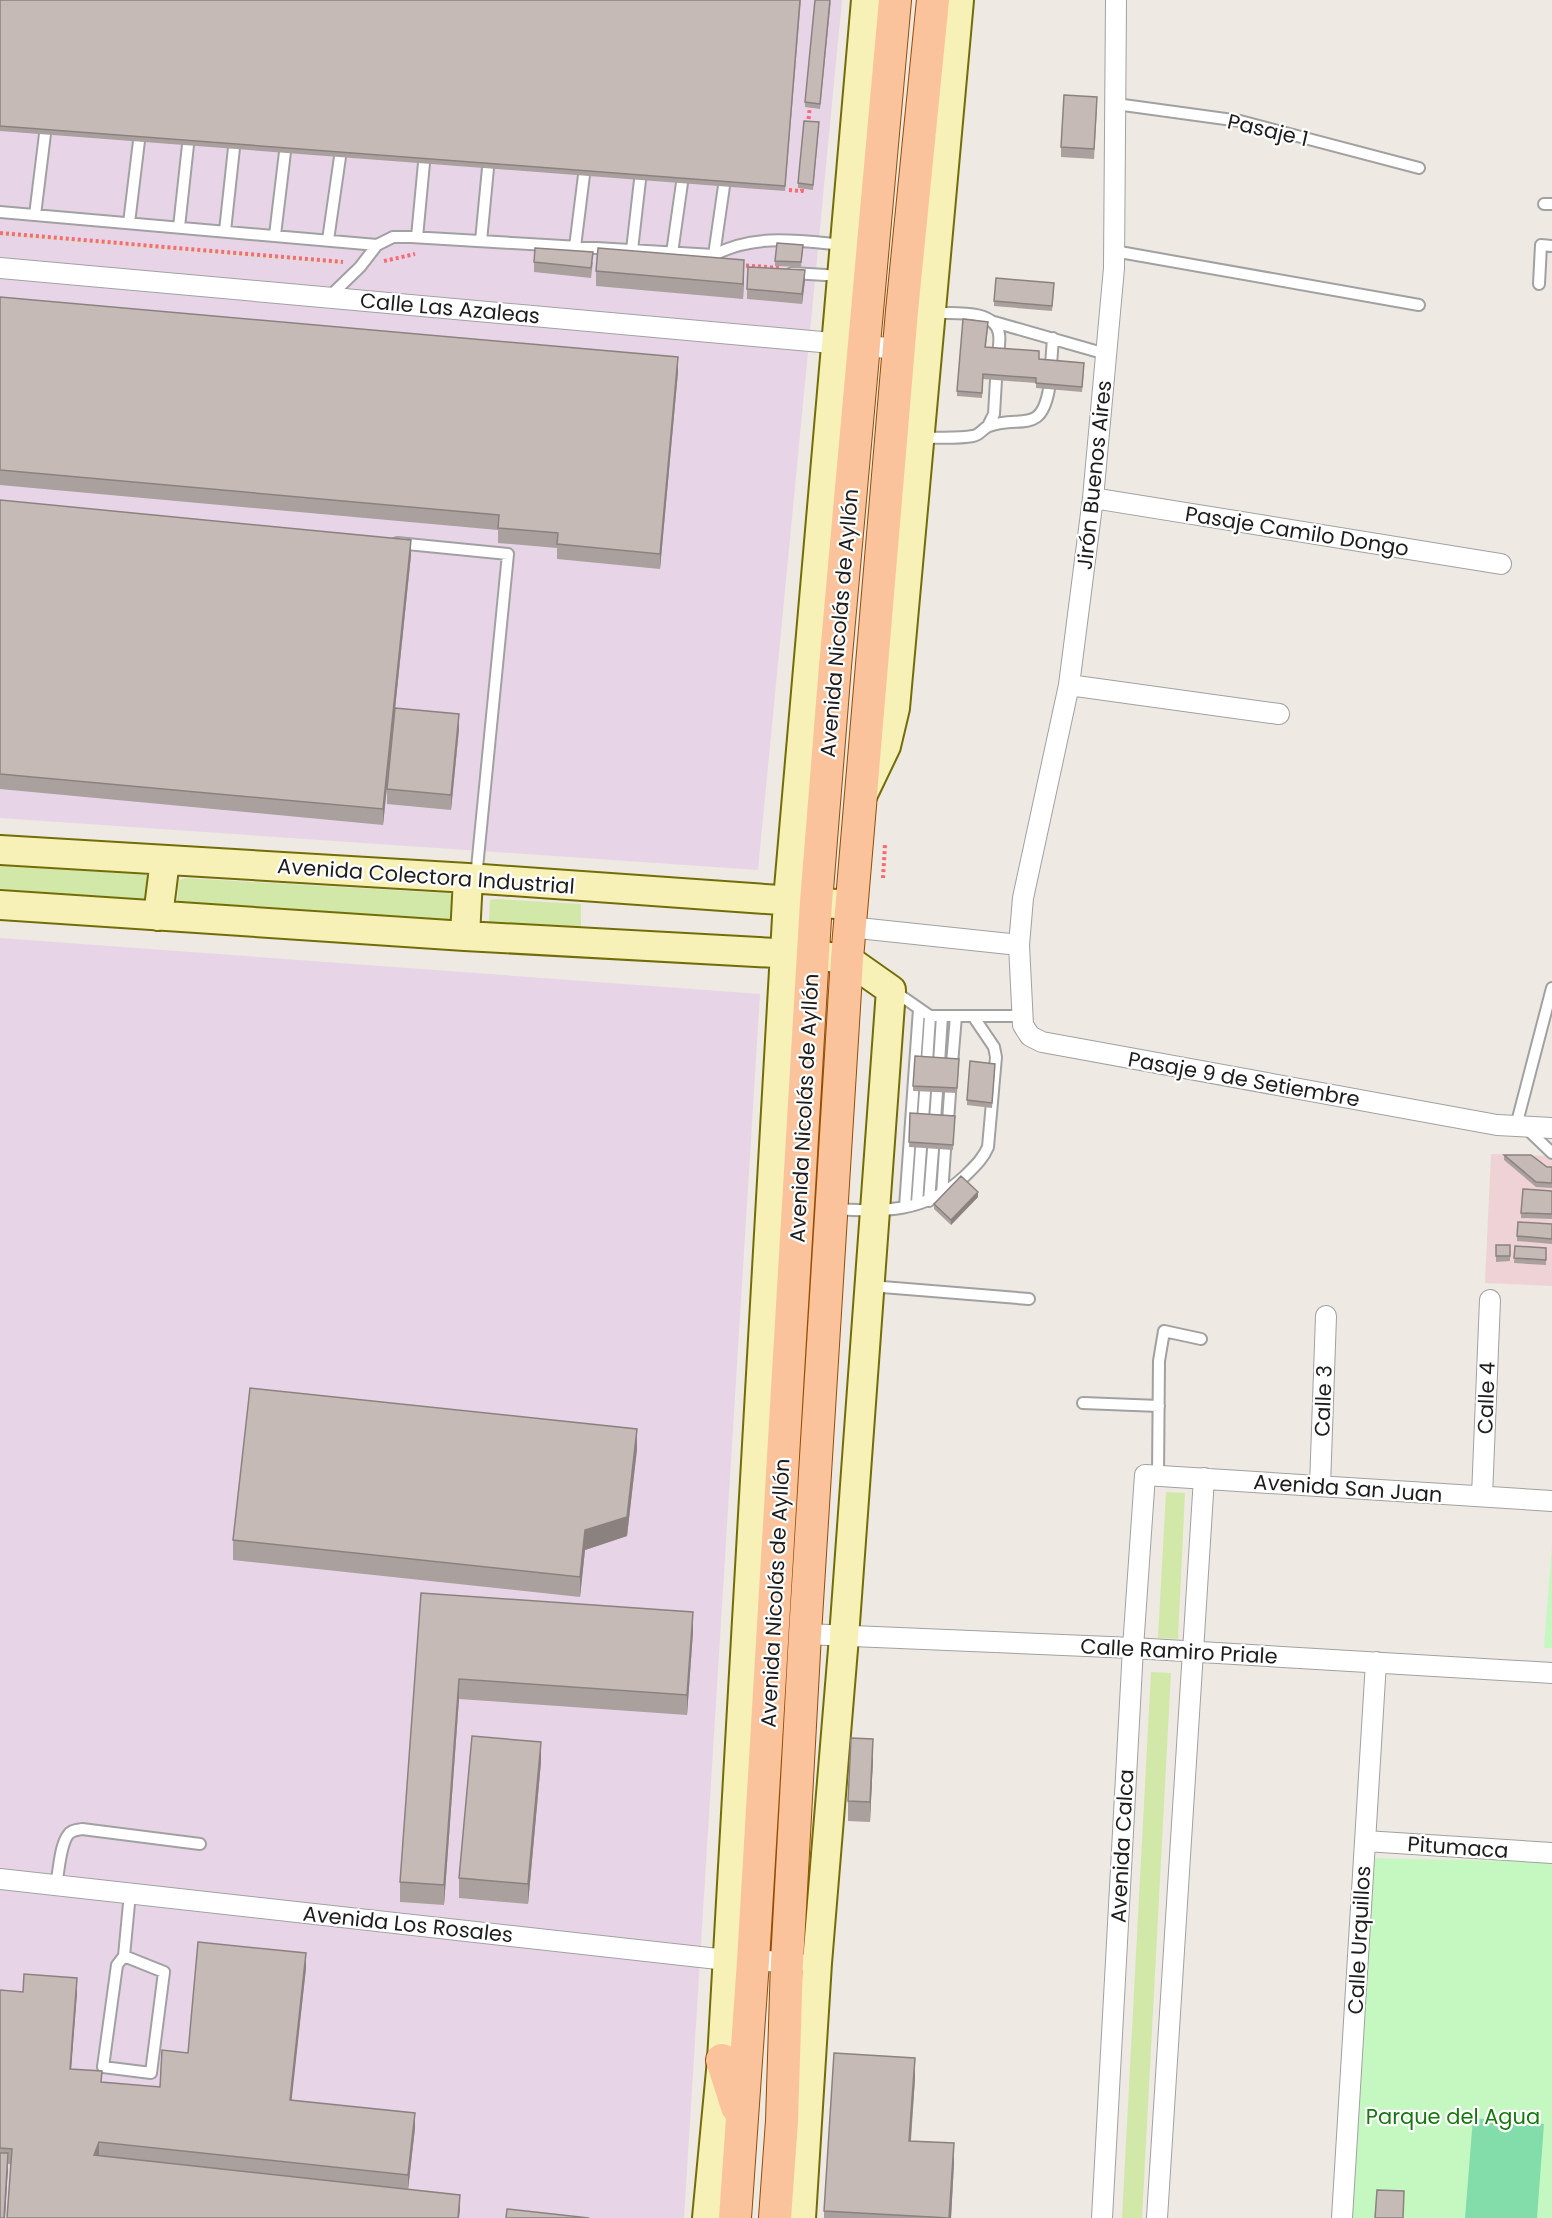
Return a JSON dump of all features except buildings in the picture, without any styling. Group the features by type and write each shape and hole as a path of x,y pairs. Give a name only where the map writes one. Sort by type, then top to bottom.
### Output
{"main road":[{"name":"Avenida Nicolás de Ayllón","path":"850,345 842,276 866,0"},
{"name":"Avenida Nicolás de Ayllón","path":"735,2218 742,2125 740,1960 802,901 850,345 895,0"},
{"name":"Avenida Nicolás de Ayllón","path":"799,2218 805,1634 850,916 860,799 905,438 899,349 917,312 933,0"},
{"path":"905,438 917,312 959,0"},
{"name":"Avenida Colectora Industrial","path":"0,850 472,878 802,901 850,916"},
{"path":"158,916 165,860"},
{"path":"465,936 472,878"},
{"path":"0,905 847,959"},
{"name":"Avenida Nicolás de Ayllón","path":"706,2218 722,2060 740,1960 798,1203 799,955"},
{"name":"Avenida Nicolás de Ayllón","path":"775,2218 782,2121 844,1637 891,990 847,959"},
{"path":"798,1203 831,1209"},
{"path":"722,2060 742,2125"},
{"path":"782,2121 799,2218"}],"street":[{"name":"Jirón Buenos Aires","path":"1019,945 1023,898 1069,685 1093,498 1114,251 1116,0"},
{"name":"Calle Las Azaleas","path":"0,268 899,349"},
{"name":"Pasaje Camilo Dongo","path":"1093,498 1501,564"},
{"path":"1069,685 1279,714"},
{"path":"850,916 1019,945 1021,1016"},
{"name":"Pasaje 9 de Setiembre","path":"1021,1016 1023,1025 1030,1036 1042,1042 1497,1125 1552,1128"},
{"name":"Calle 4","path":"1482,1496 1490,1300"},
{"name":"Calle 3","path":"1320,1486 1326,1316"},
{"name":"Avenida San Juan","path":"1152,1475 1552,1501"},
{"name":"Avenida Calca","path":"1102,2218 1133,1648 1152,1475"},
{"path":"1157,2218 1204,1478"},
{"name":"Calle Ramiro Priale","path":"805,1634 1192,1651 1552,1673"},
{"name":"Calle Urquillos","path":"1342,2218 1376,1662"},
{"name":"Pitumaca","path":"1365,1841 1552,1853"},
{"name":"Avenida Los Rosales","path":"0,1878 740,1960 802,1962"}],"lane":[{"name":"Pasaje 1","path":"1116,104 1240,121 1419,168"},
{"path":"36,215 45,134"},
{"path":"129,223 139,141"},
{"path":"179,227 188,145"},
{"path":"225,231 234,148"},
{"path":"275,235 285,152"},
{"path":"328,240 340,157"},
{"path":"417,237 424,163"},
{"path":"482,241 488,168"},
{"path":"574,247 584,175"},
{"path":"632,250 640,180"},
{"path":"672,253 682,183"},
{"path":"724,186 714,255 717,263 726,266"},
{"path":"0,212 377,244 393,237 417,237 714,255 728,248 761,240 845,245"},
{"path":"329,297 360,267 377,244"},
{"path":"1539,284 1541,245 1552,246"},
{"path":"1114,251 1419,305"},
{"path":"779,270 842,276"},
{"path":"917,312 984,316 994,322 1106,354"},
{"path":"994,322 999,333 998,353"},
{"path":"1051,365 1053,338"},
{"path":"905,438 976,436 988,426 994,414 996,380"},
{"path":"988,426 1032,420 1042,412 1049,389"},
{"path":"390,543 508,554 472,878"},
{"path":"1552,988 1520,1127 1552,1153"},
{"path":"891,990 930,1016 1021,1016"},
{"path":"904,1207 919,1009"},
{"path":"930,1016 933,1062 942,1016"},
{"path":"952,1064 956,1016"},
{"path":"831,1209 875,1211 929,1201 942,1195 980,1162 988,1147 996,1057 994,1047 973,1016"},
{"path":"923,1119 931,1092 935,1120"},
{"path":"948,1121 950,1093"},
{"path":"917,1203 921,1148"},
{"path":"929,1201 933,1149"},
{"path":"942,1195 945,1150"},
{"path":"870,1286 1029,1299"},
{"path":"1152,1475 1159,1406 1159,1361 1164,1331 1201,1339"},
{"path":"1083,1403 1159,1406"},
{"path":"56,1885 67,1835 82,1828 200,1844"},
{"path":"124,1956 164,1972 151,2073 103,2067 117,1965 124,1956 130,1893"}],"path":[{"path":"808,131 811,95"},
{"path":"789,190 802,191 803,179"},
{"path":"0,232 349,263"},
{"path":"726,266 779,270"},
{"path":"883,878 885,845"}],"shaded area":[{"path":"0,0 842,0 758,870 0,818"},
{"path":"0,938 760,994 684,2218 0,2218"},
{"path":"1491,1154 1552,1156 1552,1286 1485,1283"}],"green space":[{"path":"0,235 341,263 341,264"},
{"path":"0,865 153,875 155,903 0,893"},
{"path":"185,878 458,894 461,922 181,906 177,902 179,880"},
{"path":"490,900 581,904 581,931 492,925 489,922"},
{"path":"1166,1492 1185,1493 1178,1639 1158,1638"},
{"path":"1552,1545 1552,1648 1544,1648"},
{"path":"1151,1672 1171,1673 1142,2218 1122,2218"},
{"name":"Parque del Agua","path":"1371,1858 1552,1862 1552,2218 1347,2218"},
{"path":"1473,2118 1544,2124 1537,2218 1465,2218"}]}
